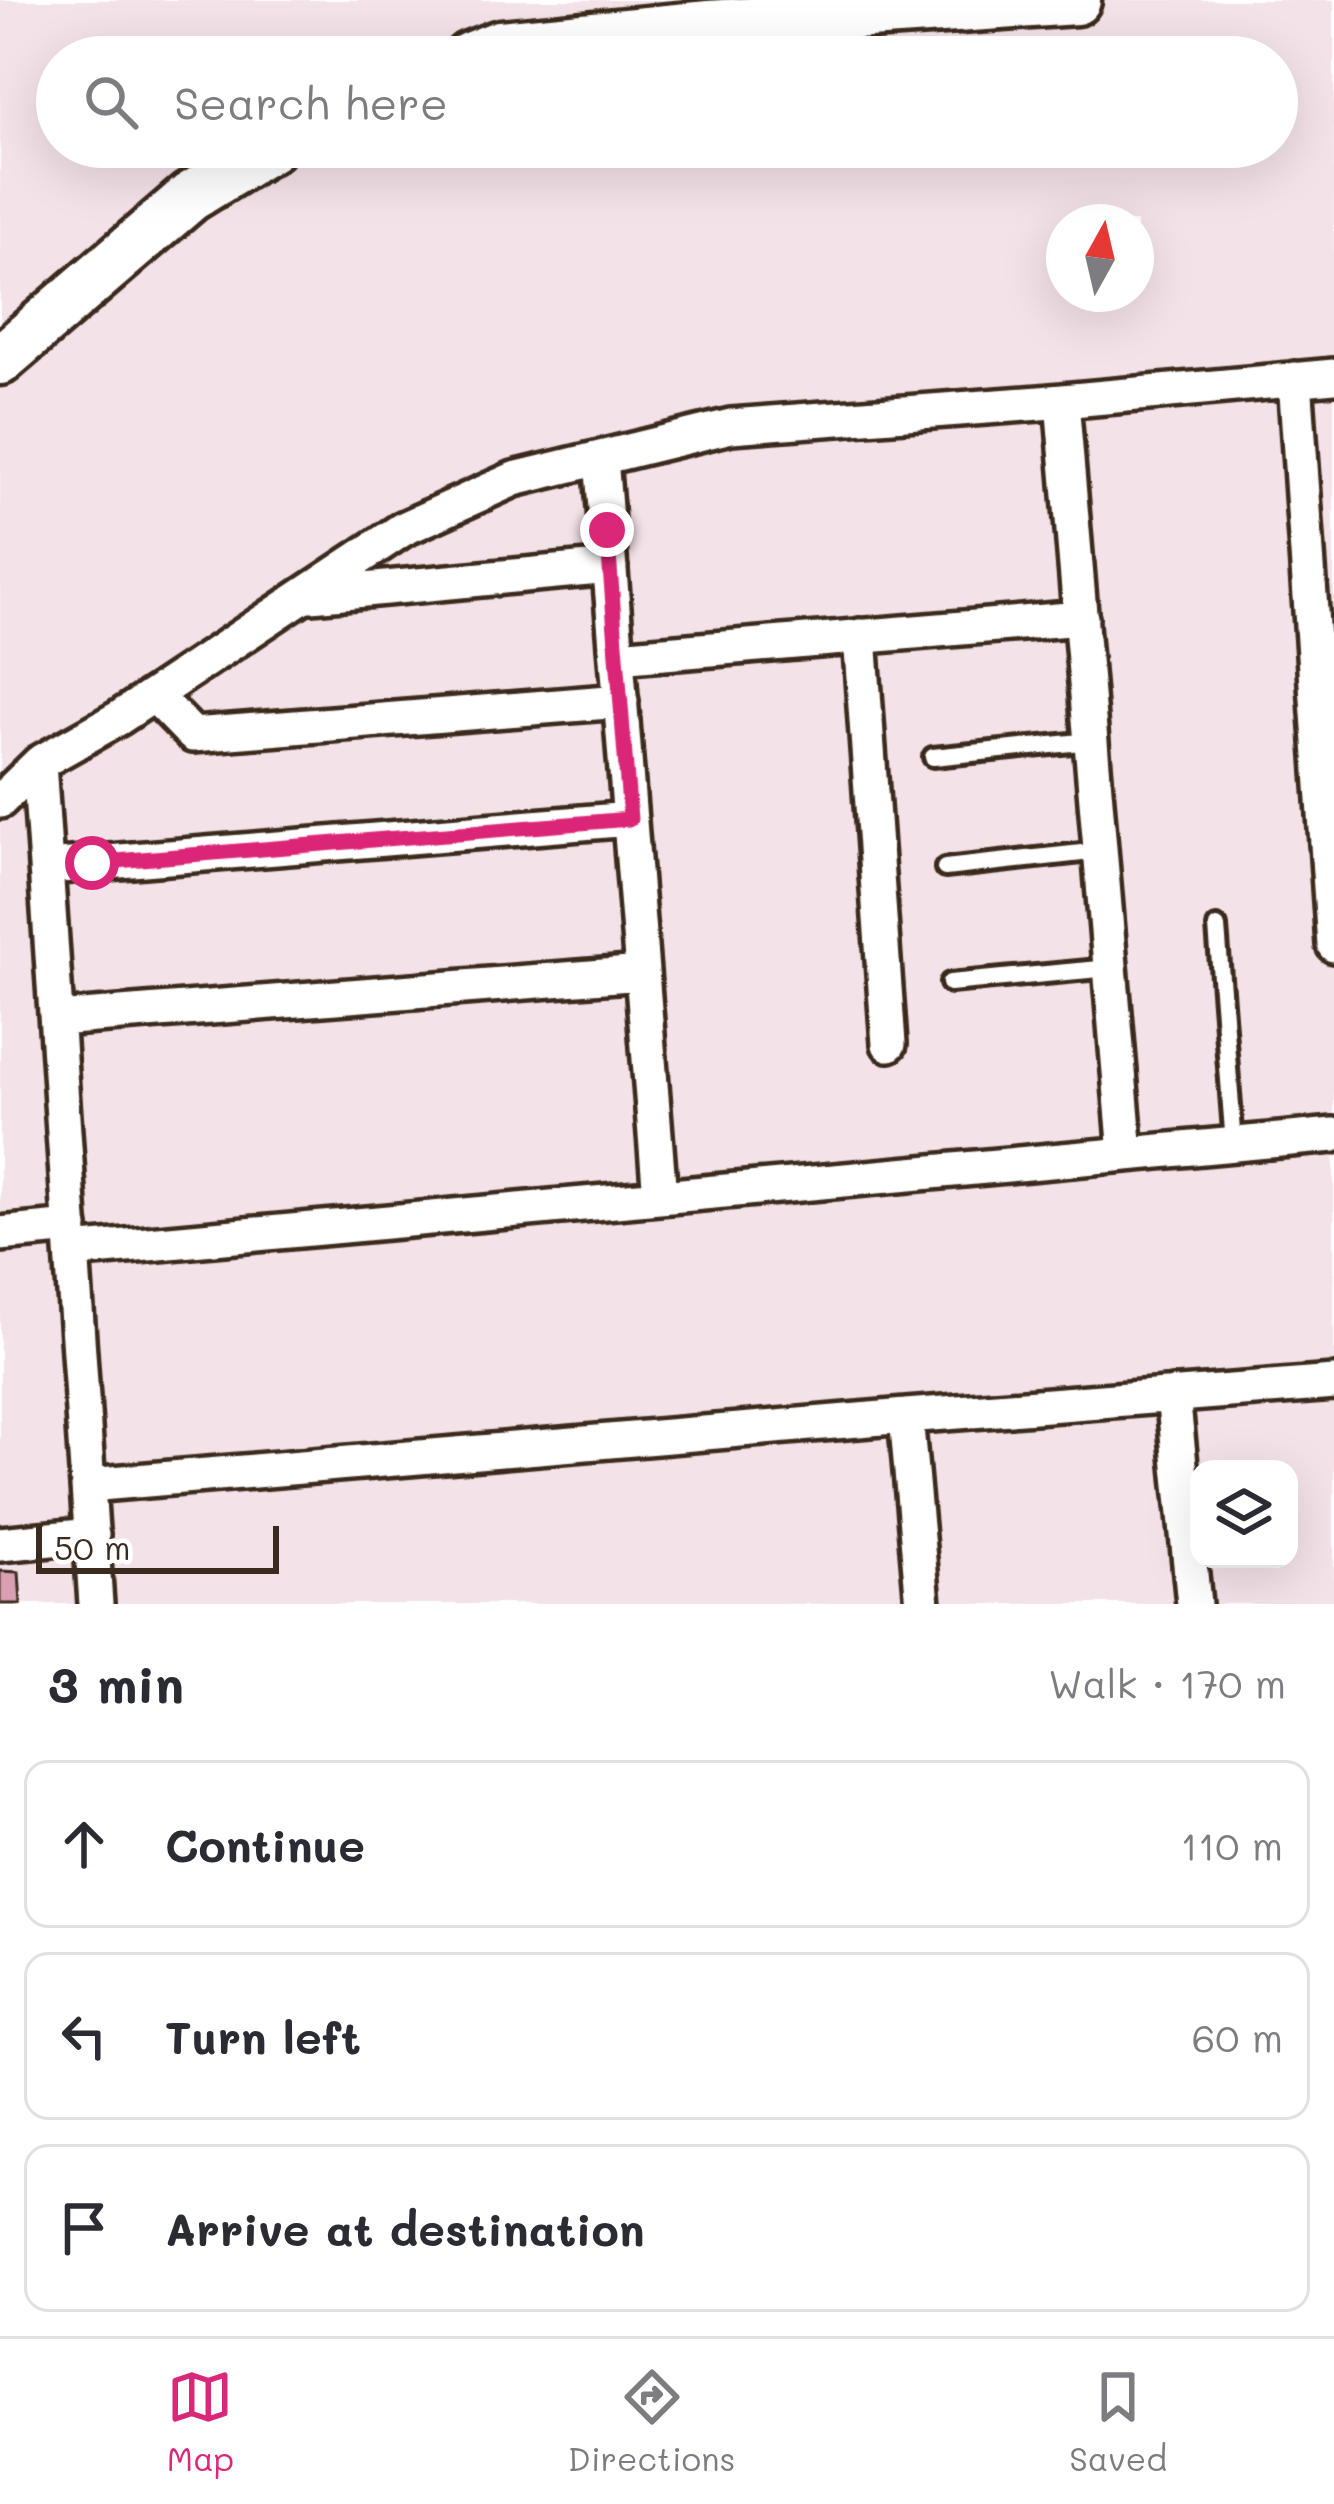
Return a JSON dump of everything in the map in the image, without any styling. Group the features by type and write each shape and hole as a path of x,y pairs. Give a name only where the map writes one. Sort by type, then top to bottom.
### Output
{"street":[{"path":"557,36 708,12 1076,0"},
{"path":"0,360 190,196 236,168"},
{"path":"0,801 39,764 154,695 403,530 514,479 731,426 1334,376"},
{"path":"1294,380 1334,945"},
{"path":"1062,401 1126,1154"},
{"path":"601,458 660,1197"},
{"path":"303,596 610,567"},
{"path":"617,657 1081,618"},
{"path":"860,636 889,1044"},
{"path":"154,695 194,735 621,701"},
{"path":"39,764 96,1604"},
{"path":"46,867 630,819"},
{"path":"57,1019 642,973"},
{"path":"0,1234 72,1239 660,1197 1334,1135"},
{"path":"88,1485 1334,1383"},
{"path":"1173,1395 1194,1604"},
{"path":"906,1416 923,1604"},
{"path":"0,1544 92,1535"}],"lane":[{"path":"933,757 1091,742"},
{"path":"945,868 1100,851"},
{"path":"1217,927 1234,1144"},
{"path":"950,983 1110,968"}],"shaded area":[{"path":"0,0 1334,0 1334,1604 0,1604"}],"building":[{"path":"0,1571 19,1572 21,1604 0,1604"}],"route":[{"path":"92,863 630,819 607,530"}]}
